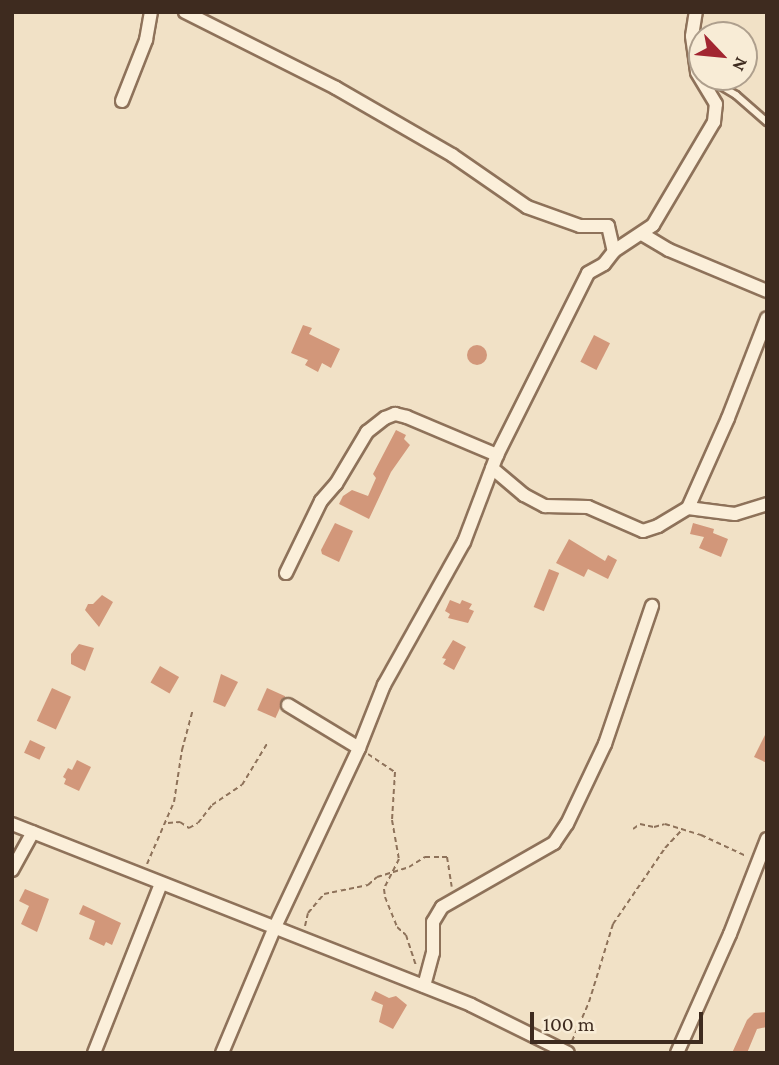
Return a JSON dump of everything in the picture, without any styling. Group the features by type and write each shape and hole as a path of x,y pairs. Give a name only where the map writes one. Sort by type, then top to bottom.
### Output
{"street":[{"path":"122,101 146,40 151,12"},
{"path":"185,12 199,15 336,88 452,155 503,193 527,207 580,226 608,226 614,251"},
{"path":"222,1053 274,929 359,748 400,653 464,541 497,454 588,273 604,264 614,251 653,225 663,203 701,148 714,122 716,104 710,91"},
{"path":"642,234 670,250 767,291"},
{"path":"492,468 524,495 545,506 588,507 643,531 658,526 688,508 728,418 767,318"},
{"path":"286,573 321,501 336,484 367,432 385,418 395,414 407,417 497,454"},
{"path":"688,508 735,514 767,504"},
{"path":"424,986 433,953 433,922 442,907 491,878 504,874 539,849 554,844 575,810 604,744 652,606"},
{"path":"288,705 359,748"},
{"path":"12,824 424,986 568,1048"},
{"path":"12,870 33,832"},
{"path":"677,1053 767,839"},
{"path":"94,1053 160,884"}],"lane":[{"path":"730,91 767,122"}],"path":[{"path":"141,876 167,823 174,802 182,750 193,709"},
{"path":"167,823 180,822 189,828 198,822 212,805 242,785 268,742"},
{"path":"359,748 395,772 392,820 399,859 384,889 386,903 397,927 406,934 424,986"},
{"path":"633,829 640,824 654,827 665,824 683,829 759,862"},
{"path":"568,1048 589,1002 612,924 666,848 683,829"},
{"path":"302,939 308,913 324,894 368,886 376,878 414,865 425,857 447,857 454,898"}],"building":[{"path":"303,325 312,328 309,334 340,349 331,368 322,363 318,372 305,365 308,360 291,353"},
{"path":"594,335 610,343 596,370 580,362"},
{"path":"477,345 484,348 487,355 484,362 477,365 470,362 467,355 470,348"},
{"path":"396,430 406,435 404,439 410,445 391,472 369,519 339,504 343,496 352,490 368,496 376,478 373,474"},
{"path":"335,523 353,531 339,562 322,554 321,550"},
{"path":"693,523 714,529 713,533 728,539 721,557 699,548 704,537 690,534"},
{"path":"569,539 605,561 608,555 617,560 608,579 588,569 584,577 556,563"},
{"path":"549,569 559,573 544,611 534,607"},
{"path":"102,595 113,602 99,627 85,610 88,604 93,604"},
{"path":"450,600 460,604 462,600 472,604 469,609 474,611 468,623 448,618 450,614 445,611"},
{"path":"453,640 466,647 454,670 443,664 446,659 442,658"},
{"path":"79,644 94,648 85,671 71,664 71,654"},
{"path":"160,666 179,677 170,693 151,682"},
{"path":"221,674 238,682 225,707 213,702"},
{"path":"52,688 71,697 56,730 37,721"},
{"path":"267,688 285,696 276,718 257,710"},
{"path":"767,731 767,763 754,757"},
{"path":"30,740 45,747 39,760 24,753"},
{"path":"77,760 91,767 79,791 64,784 66,779 63,777 68,768 72,770"},
{"path":"25,889 49,899 37,932 21,924 29,906 19,901"},
{"path":"83,905 121,923 112,945 106,942 104,946 89,939 95,921 79,914"},
{"path":"375,991 389,998 396,996 407,1005 393,1029 379,1022 383,1005 371,1000"},
{"path":"767,1012 767,1027 757,1029 747,1053 732,1053 747,1020 754,1013"}]}
